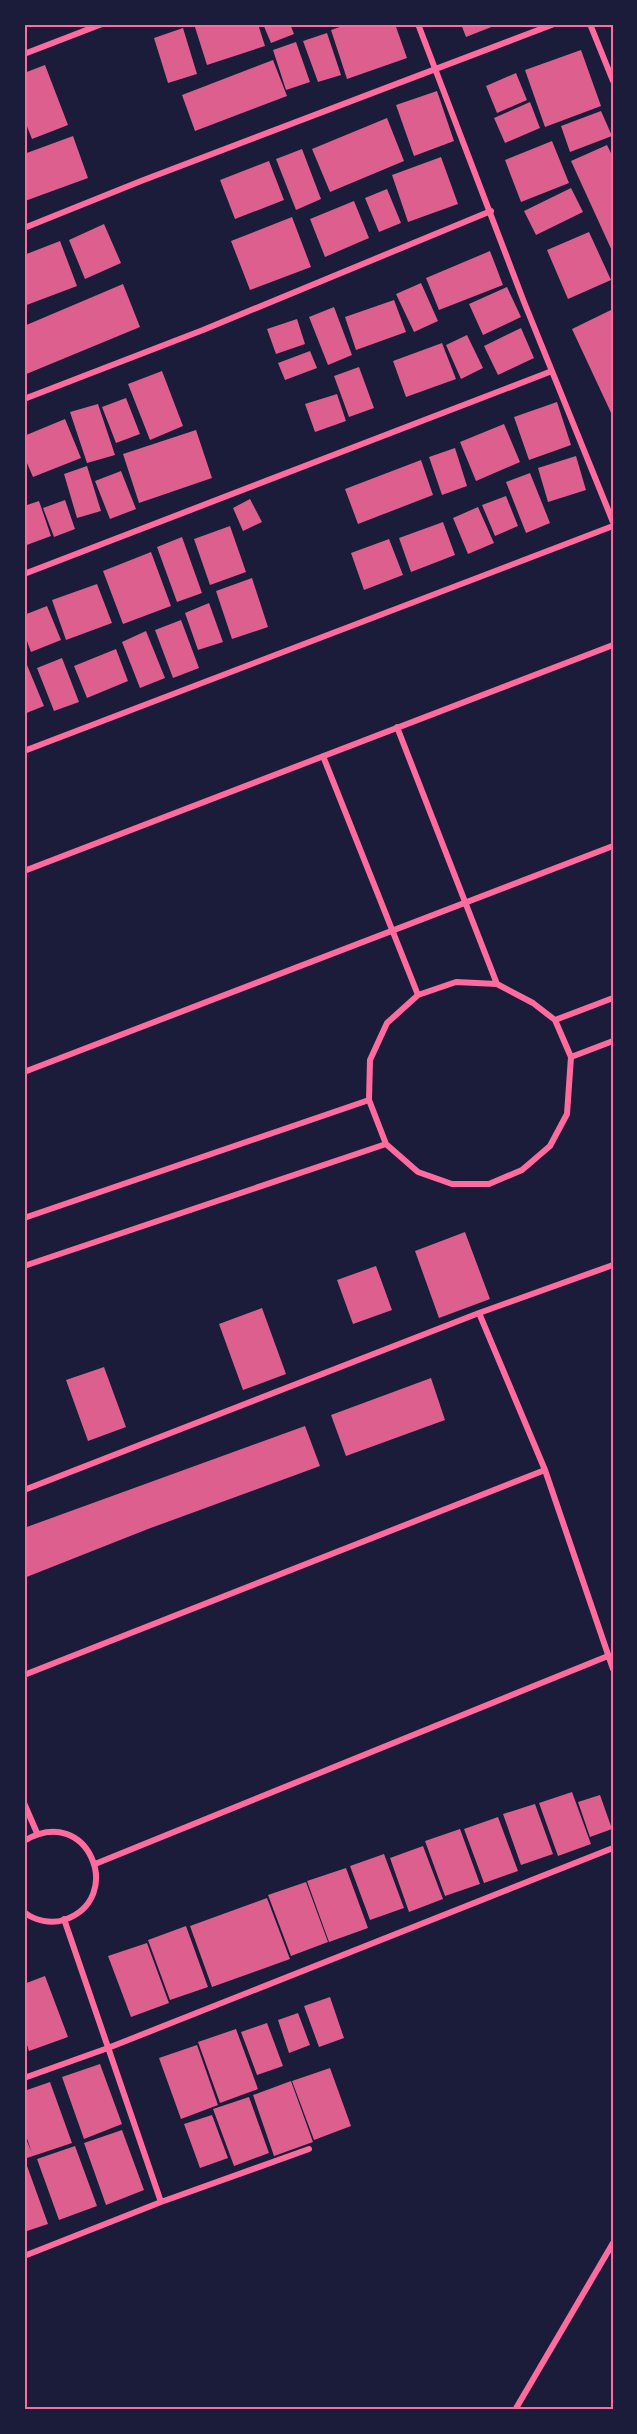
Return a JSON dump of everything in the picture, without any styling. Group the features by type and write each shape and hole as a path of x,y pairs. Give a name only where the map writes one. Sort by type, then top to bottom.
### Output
{"street":[{"path":"24,54 102,24"},
{"path":"24,752 613,524 418,24"},
{"path":"24,228 141,181 554,24"},
{"path":"590,24 613,81"},
{"path":"24,399 202,330 491,211"},
{"path":"24,574 552,371"},
{"path":"24,871 613,645"},
{"path":"397,728 497,984"},
{"path":"323,756 418,995"},
{"path":"24,1072 613,846"},
{"path":"456,982 497,984 533,1003 555,1020 571,1057 567,1114 550,1146 522,1170 489,1184 452,1184 418,1172 386,1144 369,1100 370,1060 387,1023 418,995 456,982"},
{"path":"555,1020 613,998"},
{"path":"571,1057 613,1041"},
{"path":"24,1218 369,1100"},
{"path":"24,1266 386,1144"},
{"path":"24,1490 479,1312 613,1265"},
{"path":"479,1312 545,1470 613,1669"},
{"path":"24,1675 545,1470"},
{"path":"95,1864 608,1656"},
{"path":"24,1803 37,1833"},
{"path":"24,1841 37,1833 59,1832 79,1840 89,1850 95,1864 97,1880 93,1895 84,1908 72,1917 57,1922 41,1921 24,1912"},
{"path":"24,2078 108,2048 613,1848"},
{"path":"64,1919 161,2202"},
{"path":"24,2256 161,2202 309,2149"},
{"path":"515,2410 613,2243"}],"building":[{"path":"194,24 258,24 265,46 207,65"},
{"path":"263,24 290,24 294,34 271,43"},
{"path":"349,24 395,24 407,58 347,79 331,30"},
{"path":"461,24 499,24 466,37"},
{"path":"183,28 197,74 168,83 154,38"},
{"path":"327,33 341,75 318,82 303,41"},
{"path":"296,42 310,82 286,90 273,50"},
{"path":"581,50 601,106 545,127 525,70"},
{"path":"273,60 287,96 195,131 182,95"},
{"path":"45,65 68,125 32,139 24,119 24,73"},
{"path":"516,73 527,100 497,113 486,86"},
{"path":"437,91 454,141 414,156 396,105"},
{"path":"530,102 540,128 505,143 494,118"},
{"path":"601,111 612,136 570,152 561,126"},
{"path":"387,118 404,161 330,192 312,149"},
{"path":"73,136 88,178 25,201 24,154"},
{"path":"552,141 569,183 521,202 505,160"},
{"path":"607,145 613,157 613,253 571,161"},
{"path":"302,149 321,199 296,210 276,159"},
{"path":"441,157 458,204 408,222 392,175"},
{"path":"269,161 284,200 235,219 220,180"},
{"path":"571,188 583,212 536,235 524,211"},
{"path":"387,189 401,223 379,232 365,198"},
{"path":"354,201 369,238 325,257 310,219"},
{"path":"292,217 311,267 250,290 231,241"},
{"path":"104,224 121,263 85,279 69,240"},
{"path":"589,232 611,280 568,299 547,250"},
{"path":"60,241 77,286 24,306 24,255"},
{"path":"490,251 503,285 439,310 426,278"},
{"path":"421,283 438,321 414,332 396,294"},
{"path":"123,284 140,327 24,375 24,326"},
{"path":"507,287 521,317 483,335 469,304"},
{"path":"394,300 406,332 356,350 345,317"},
{"path":"334,307 352,355 328,365 309,317"},
{"path":"613,309 613,417 572,329"},
{"path":"297,319 305,344 276,354 267,329"},
{"path":"521,328 534,358 498,375 484,346"},
{"path":"467,335 483,368 461,379 446,345"},
{"path":"442,343 456,379 406,397 393,361"},
{"path":"310,351 317,368 285,380 278,363"},
{"path":"359,367 374,408 349,417 334,376"},
{"path":"162,371 183,426 150,440 128,384"},
{"path":"337,394 346,421 315,432 305,404"},
{"path":"126,398 140,434 116,443 102,407"},
{"path":"557,402 571,445 529,460 514,417"},
{"path":"98,404 115,455 87,463 70,412"},
{"path":"65,419 81,458 33,477 24,456 24,436"},
{"path":"504,424 520,462 476,481 460,442"},
{"path":"196,430 212,478 139,503 123,454"},
{"path":"455,448 467,486 442,495 429,457"},
{"path":"576,456 586,490 548,502 538,468"},
{"path":"421,460 433,495 358,524 345,489"},
{"path":"87,466 101,511 77,518 64,474"},
{"path":"121,471 136,509 110,519 95,481"},
{"path":"530,473 550,523 526,533 506,482"},
{"path":"506,496 518,526 495,536 482,505"},
{"path":"250,499 262,522 243,531 233,508"},
{"path":"65,500 75,529 54,537 43,508"},
{"path":"39,501 51,536 24,546 24,506"},
{"path":"478,507 494,543 468,554 453,518"},
{"path":"443,522 455,555 411,572 399,538"},
{"path":"230,526 246,572 210,585 194,539"},
{"path":"182,537 202,593 177,602 157,547"},
{"path":"389,539 403,575 364,590 351,553"},
{"path":"151,552 171,606 123,624 103,571"},
{"path":"252,578 268,627 232,639 216,591"},
{"path":"97,584 112,623 66,640 52,600"},
{"path":"209,603 223,642 198,650 185,613"},
{"path":"47,606 61,640 31,652 24,633 24,615"},
{"path":"181,620 199,668 173,678 155,630"},
{"path":"146,631 165,678 140,688 122,642"},
{"path":"116,649 128,681 87,698 74,666"},
{"path":"62,658 79,702 54,711 37,668"},
{"path":"27,665 44,706 24,714 24,666"},
{"path":"465,1232 490,1299 439,1318 415,1251"},
{"path":"376,1266 392,1310 353,1324 337,1280"},
{"path":"262,1308 286,1374 243,1390 219,1324"},
{"path":"104,1367 126,1427 88,1441 66,1380"},
{"path":"431,1378 445,1420 346,1456 331,1415"},
{"path":"305,1426 320,1466 148,1529 24,1578 24,1528"},
{"path":"572,1792 591,1844 558,1856 539,1803"},
{"path":"600,1795 612,1829 590,1837 578,1802"},
{"path":"535,1804 553,1854 521,1865 503,1814"},
{"path":"498,1817 518,1871 484,1883 464,1829"},
{"path":"460,1829 480,1884 445,1896 425,1841"},
{"path":"423,1846 443,1899 409,1912 390,1858"},
{"path":"384,1854 404,1908 370,1920 350,1866"},
{"path":"346,1868 368,1928 329,1942 307,1881"},
{"path":"306,1882 328,1942 291,1956 268,1895"},
{"path":"267,1898 290,1959 212,1987 190,1926"},
{"path":"186,1926 208,1987 170,2000 148,1940"},
{"path":"147,1943 169,2003 131,2017 108,1956"},
{"path":"45,1976 68,2037 29,2051 24,2036 24,1984"},
{"path":"330,1997 344,2038 319,2047 304,2006"},
{"path":"298,2013 310,2045 289,2053 278,2020"},
{"path":"267,2023 283,2066 257,2075 241,2032"},
{"path":"236,2029 258,2089 220,2103 198,2042"},
{"path":"197,2045 218,2105 181,2119 159,2058"},
{"path":"100,2064 122,2124 84,2139 62,2077"},
{"path":"330,2068 351,2126 314,2140 292,2081"},
{"path":"291,2081 313,2142 274,2156 253,2095"},
{"path":"50,2082 72,2143 24,2159 24,2134 32,2153 24,2130 24,2091"},
{"path":"249,2097 269,2153 234,2166 213,2109"},
{"path":"212,2115 228,2158 200,2168 184,2124"},
{"path":"122,2130 144,2190 106,2205 84,2143"},
{"path":"75,2146 97,2206 59,2220 37,2159"},
{"path":"26,2163 48,2224 24,2232 24,2164"}]}
